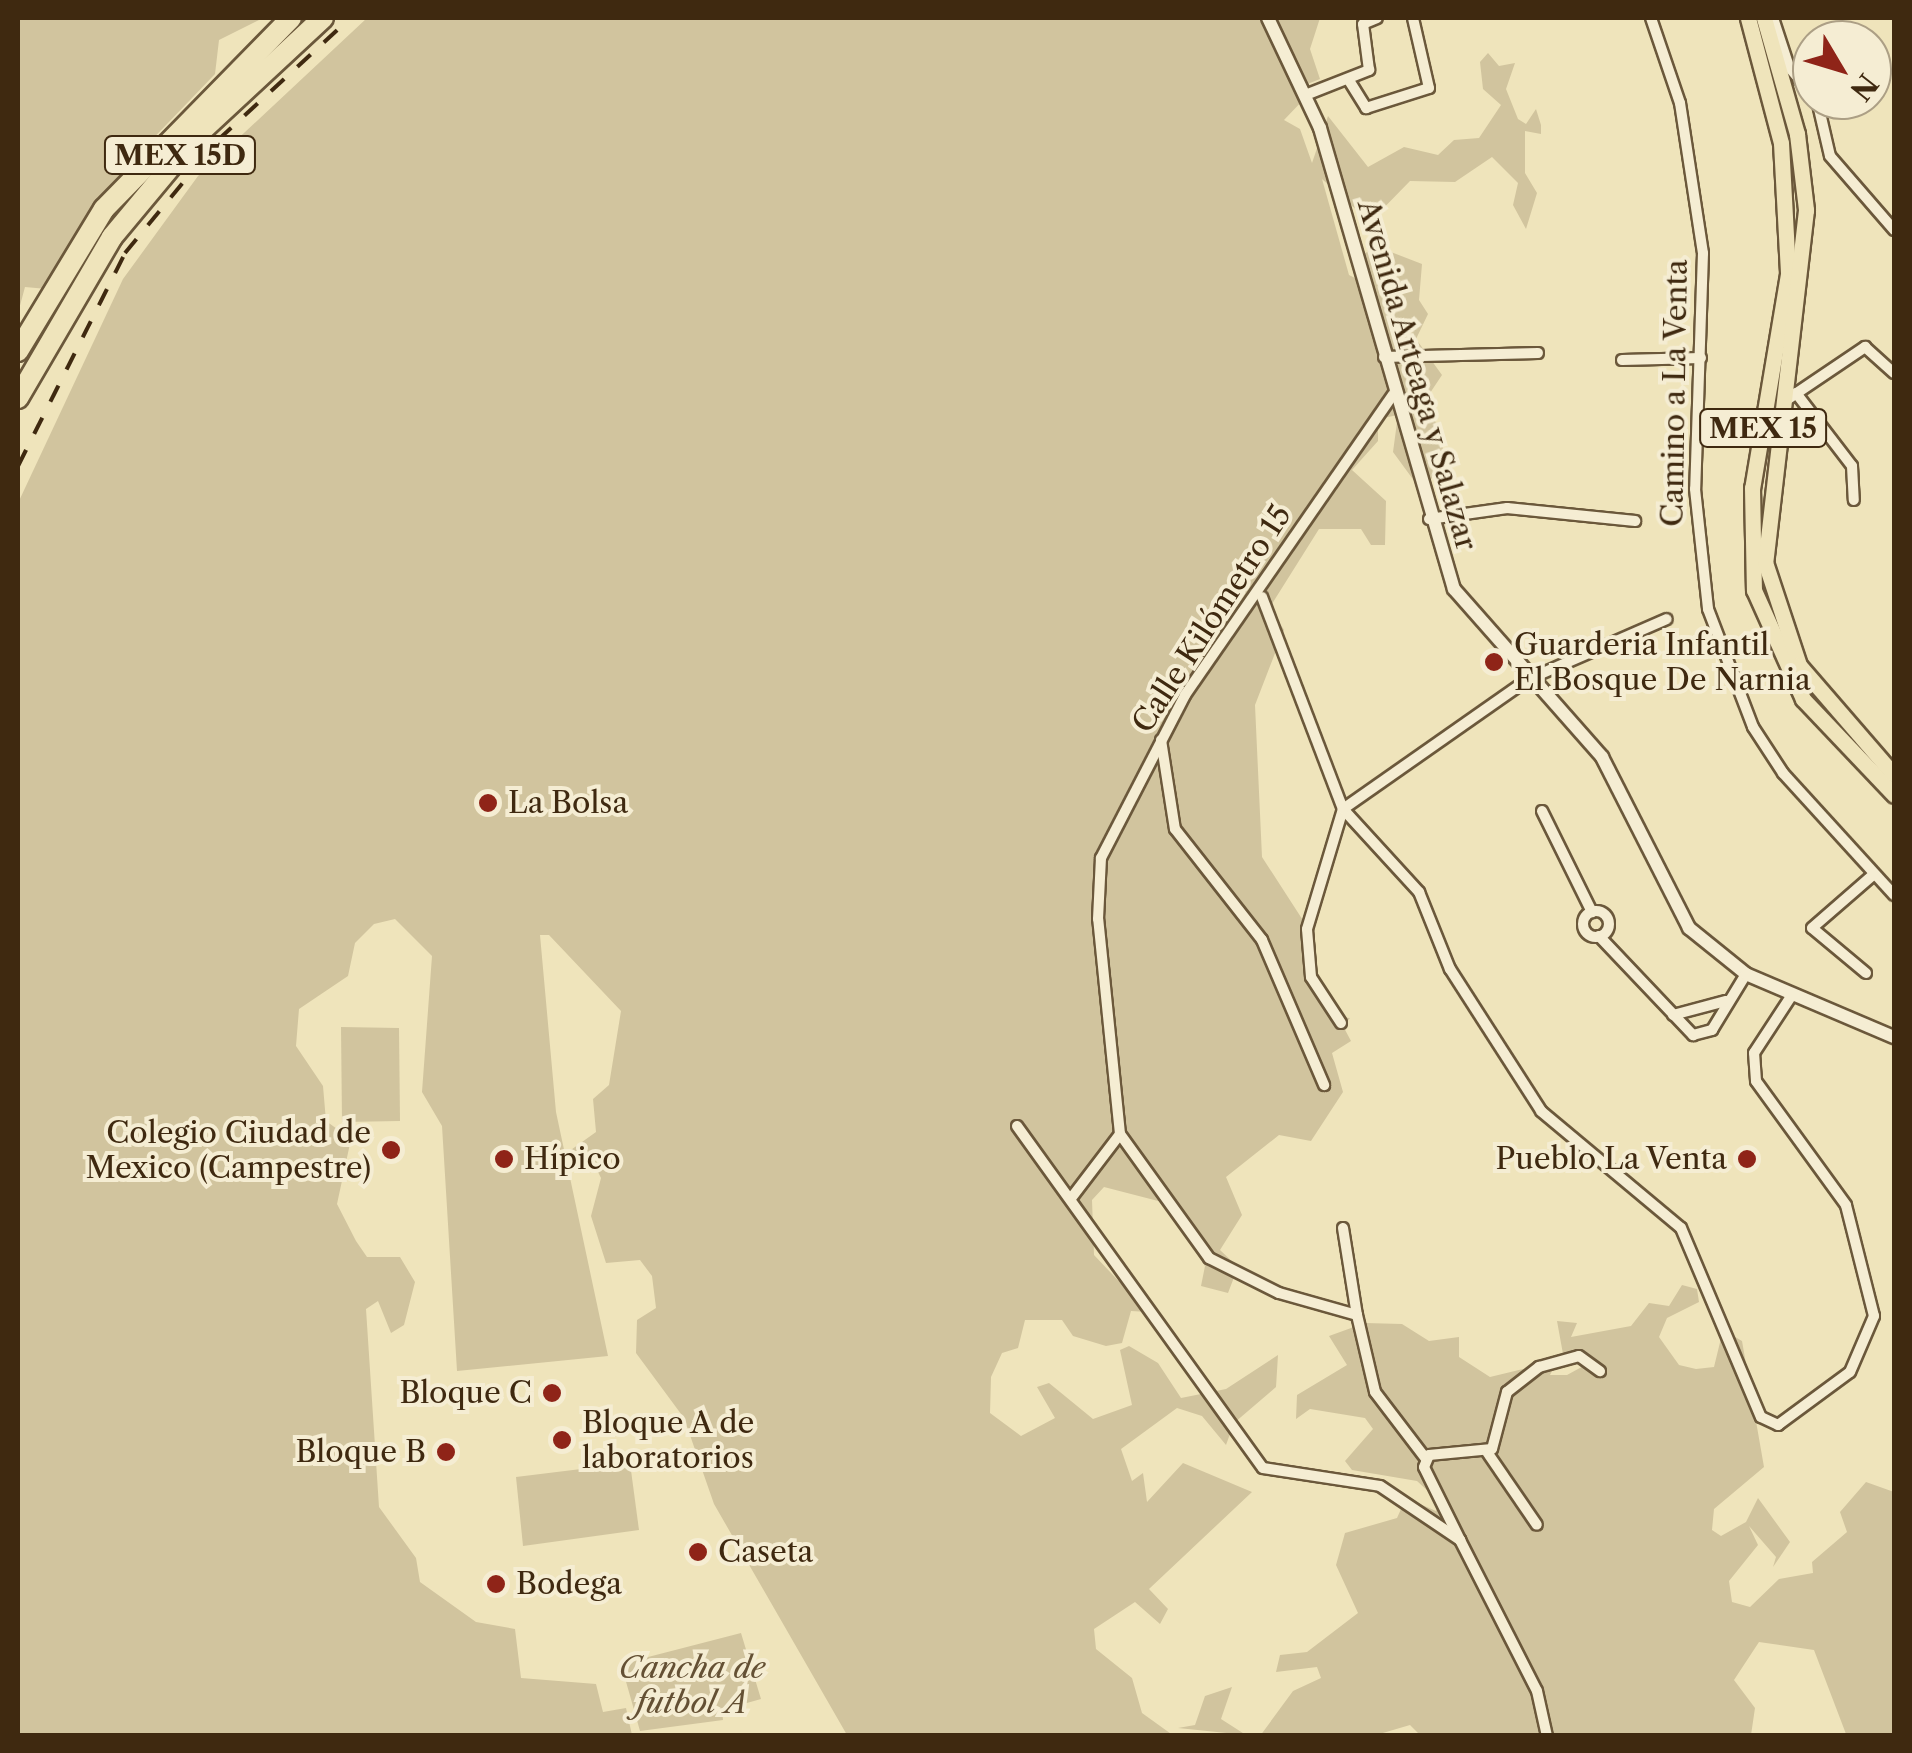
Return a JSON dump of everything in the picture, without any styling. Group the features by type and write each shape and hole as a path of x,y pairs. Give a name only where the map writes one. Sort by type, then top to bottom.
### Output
{"highway":[{"name":"MEX 15D","path":"18,398 26,351 48,296 150,156 291,18"},
{"name":"MEX 15D","path":"26,351 63,314 197,135 322,18"}],"main road":[{"name":"MEX 15","path":"1748,18 1781,143 1788,274 1752,488 1754,590 1803,699 1894,796"},
{"name":"MEX 15","path":"1764,18 1798,134 1806,210 1790,397 1764,546 1770,594 1798,665 1894,775"}],"street":[{"name":"Avenida Arteaga y Salazar","path":"1268,18 1308,94 1429,519 1454,590 1602,757 1689,928 1746,974 1894,1037"},
{"path":"1308,94 1350,82 1372,64 1363,24 1376,18"},
{"path":"1350,82 1366,108 1430,88 1413,18"},
{"name":"Camino a La Venta","path":"1650,18 1691,160 1704,252 1695,489 1708,609 1753,727 1873,875 1894,895"},
{"path":"1772,18 1792,71"},
{"path":"1820,120 1830,156 1894,230"},
{"path":"1854,500 1852,466 1790,397 1865,347 1894,373"},
{"path":"1384,358 1538,352"},
{"path":"1622,360 1701,358"},
{"name":"Calle Kilómetro 15","path":"1120,1134 1098,919 1102,858 1161,740 1262,596 1393,395"},
{"path":"1429,519 1507,508 1635,521"},
{"path":"1262,596 1343,809 1420,892 1450,968 1541,1111 1681,1228 1761,1418 1778,1425 1850,1372 1874,1316 1846,1206 1756,1082 1754,1052 1792,995"},
{"path":"1342,1023 1311,977 1306,929 1343,809 1529,679 1666,620"},
{"path":"1161,740 1175,828 1262,940 1324,1085"},
{"path":"1542,810 1592,912 1608,920 1599,936"},
{"path":"1866,972 1812,928 1873,875"},
{"path":"1592,912 1583,928 1599,936 1699,1037 1746,974"},
{"path":"1673,1015 1727,1000"},
{"path":"1017,1126 1072,1196 1263,1468 1380,1486 1460,1540"},
{"path":"1072,1196 1120,1134 1210,1258 1279,1292 1357,1315"},
{"path":"1343,1228 1375,1392 1426,1460 1460,1540 1536,1690 1548,1736"},
{"path":"1486,1452 1507,1392 1538,1367 1579,1356 1600,1371"},
{"path":"1426,1460 1439,1450 1486,1452"},
{"path":"1486,1452 1538,1526"}],"green space":[{"path":"18,18 263,18 219,40 215,74 143,149 47,289 25,287 18,313"},
{"path":"367,18 1320,18 1310,49 1320,79 1295,89 1305,98 1284,120 1300,129 1312,163 1328,116 1368,167 1404,147 1438,155 1454,140 1479,138 1501,105 1483,89 1480,62 1488,53 1499,66 1515,63 1506,89 1518,119 1526,124 1536,109 1541,125 1541,134 1525,131 1525,173 1537,193 1526,229 1513,205 1518,183 1492,157 1455,182 1410,181 1370,222 1322,179 1349,275 1359,280 1363,254 1378,247 1422,264 1419,300 1428,314 1416,339 1442,375 1428,396 1445,456 1423,493 1393,452 1398,415 1378,419 1378,441 1352,470 1386,501 1385,545 1371,545 1361,529 1319,529 1270,607 1284,630 1255,705 1262,857 1306,925 1319,986 1338,1005 1337,1017 1350,1018 1343,1026 1351,1041 1332,1053 1343,1092 1311,1141 1279,1135 1226,1177 1242,1215 1220,1250 1238,1267 1228,1293 1201,1286 1205,1266 1162,1202 1104,1187 1092,1200 1094,1255 1148,1312 1131,1311 1122,1343 1106,1346 1073,1336 1062,1320 1025,1320 1018,1348 1002,1353 991,1377 990,1413 1021,1436 1055,1418 1037,1387 1049,1383 1093,1419 1132,1405 1120,1350 1129,1346 1158,1363 1181,1398 1226,1389 1278,1355 1276,1387 1234,1423 1226,1445 1202,1416 1177,1408 1121,1449 1132,1481 1143,1473 1147,1502 1183,1463 1252,1492 1149,1589 1168,1609 1160,1624 1135,1602 1094,1629 1096,1649 1132,1678 1142,1713 1174,1736 847,1735 714,1504 684,1418 636,1353 637,1320 656,1308 652,1276 640,1260 606,1263 591,1216 601,1178 593,1162 568,1152 596,1132 593,1099 609,1085 621,1011 549,935 540,935 556,1112 608,1356 457,1371 442,1126 422,1092 432,956 395,919 374,924 355,943 348,976 299,1009 296,1046 323,1086 326,1121 351,1139 337,1204 367,1257 400,1257 415,1282 404,1325 391,1333 378,1301 366,1309 379,1507 416,1558 420,1582 476,1622 515,1629 521,1678 596,1684 603,1712 626,1708 632,1735 18,1735 18,503 123,279 198,176"},
{"path":"341,1027 399,1028 400,1121 342,1122"},
{"path":"1682,1285 1697,1289 1699,1302 1667,1318 1659,1337 1679,1365 1696,1369 1714,1367 1723,1330 1742,1341 1764,1467 1714,1509 1712,1530 1721,1536 1746,1522 1758,1498 1790,1542 1773,1567 1776,1557 1749,1526 1758,1545 1729,1581 1732,1602 1750,1607 1779,1579 1813,1573 1812,1562 1847,1532 1840,1512 1866,1482 1894,1492 1894,1735 1846,1734 1814,1650 1759,1642 1734,1680 1755,1708 1751,1735 1421,1736 1410,1725 1376,1735 1260,1736 1293,1691 1321,1678 1317,1667 1276,1672 1280,1655 1307,1652 1358,1613 1336,1565 1345,1533 1397,1518 1406,1498 1436,1511 1440,1502 1417,1481 1352,1470 1345,1461 1373,1429 1365,1418 1310,1409 1296,1419 1297,1395 1347,1365 1329,1336 1365,1323 1402,1324 1429,1341 1459,1337 1459,1357 1490,1377 1523,1369 1533,1378 1556,1363 1550,1375 1567,1375 1589,1363 1563,1354 1557,1321 1577,1323 1571,1337 1631,1326 1649,1303 1669,1306"},
{"path":"630,1463 639,1530 523,1546 516,1477"},
{"name":"Cancha de futbol A","path":"741,1633 761,1699 722,1710 723,1720 640,1731 621,1664"},
{"path":"1232,1687 1221,1719 1246,1735 1178,1728 1195,1725 1205,1696"}],"railway":[{"path":"18,466 125,253 218,140 350,18"}],"place":[{"name":"Guarderia Infantil El Bosque De Narnia","path":"1494,662"},
{"name":"La Bolsa","path":"488,803"},
{"name":"Colegio Ciudad de Mexico (Campestre)","path":"391,1150"},
{"name":"Hípico","path":"504,1159"},
{"name":"Pueblo La Venta","path":"1747,1159"},
{"name":"Bloque C","path":"552,1393"},
{"name":"Bloque A de laboratorios","path":"562,1440"},
{"name":"Bloque B","path":"446,1452"},
{"name":"Caseta","path":"698,1552"},
{"name":"Bodega","path":"496,1584"}]}
